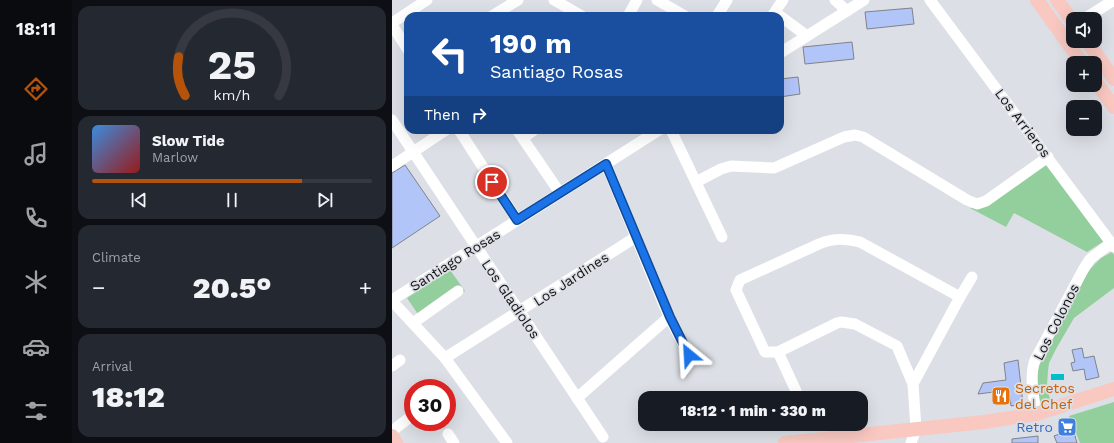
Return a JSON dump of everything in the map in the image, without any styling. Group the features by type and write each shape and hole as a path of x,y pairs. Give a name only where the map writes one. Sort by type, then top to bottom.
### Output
{"main road":[{"path":"1037,0 1066,29"},
{"path":"1057,0 1066,12"},
{"path":"1091,48 1114,79"},
{"path":"1102,91 1114,107"},
{"path":"785,443 1036,414 1114,389"},
{"path":"392,436 396,443"}],"street":[{"path":"410,12 427,0"},
{"path":"498,12 518,0"},
{"path":"554,0 575,12"},
{"path":"630,12 637,0"},
{"path":"657,0 678,12"},
{"path":"720,12 727,0"},
{"path":"777,12 783,0"},
{"path":"835,0 847,11"},
{"path":"784,50 864,0"},
{"name":"Los Arrieros","path":"930,0 1113,245"},
{"path":"1095,12 1114,0"},
{"path":"404,16 392,24 404,44"},
{"path":"784,20 807,36"},
{"name":"Los Gladiolos","path":"392,120 603,437"},
{"path":"392,166 440,134"},
{"path":"462,134 517,220"},
{"path":"520,134 560,193"},
{"name":"Santiago Rosas","path":"392,301 653,134"},
{"path":"673,134 722,237"},
{"path":"696,182 731,166 774,168 844,137 855,134 863,137 967,200 980,204 991,199 1048,157"},
{"path":"606,164 670,317 689,355"},
{"name":"Los Jardines","path":"445,358 636,237"},
{"path":"911,443 916,429 912,384 897,346 850,323 837,323 778,352 765,352 736,290 740,280 826,241 840,239 860,242 960,297"},
{"name":"Los Colonos","path":"1036,414 1032,375 1036,360 1090,259 1113,245"},
{"path":"912,384 972,277"},
{"path":"412,323 458,291"},
{"path":"392,301 445,358 507,443"},
{"path":"577,398 670,317"},
{"path":"778,352 796,391"},
{"path":"392,431 404,422"},
{"path":"448,434 454,443"}],"green space":[{"path":"1047,162 1104,241 1087,252 1014,213 1006,227 970,208 976,208"},
{"path":"1112,252 1114,255 1114,288 1074,318 1049,363 1047,385 1050,400 1039,404 1036,377 1039,366 1089,270 1101,258"},
{"path":"450,270 465,291 422,320 407,298"},
{"path":"1114,402 1114,443 1080,443 1069,416"}],"water":[{"path":"1051,374 1064,374 1064,380 1051,380"}],"building":[{"path":"912,8 914,24 867,29 865,12"},
{"path":"852,42 854,59 805,64 803,47"},
{"path":"798,77 800,94 784,96 784,79"},
{"path":"405,165 440,216 392,248 392,173"},
{"path":"1082,348 1084,358 1094,356 1099,377 1086,380 1084,369 1073,371 1071,363 1075,362 1072,350"},
{"path":"1018,360 1023,404 1011,406 1009,390 978,394 983,383 1006,380 1004,363"},
{"path":"1073,429 1077,443 1057,443 1054,436"},
{"path":"1038,436 1038,443 1012,443 1012,439"}],"place":[{"name":"Secretos del Chef","path":"1001,396"},
{"name":"Retro","path":"1067,427"}],"route":[{"path":"492,182 517,220 606,164 670,317 689,355"}]}
